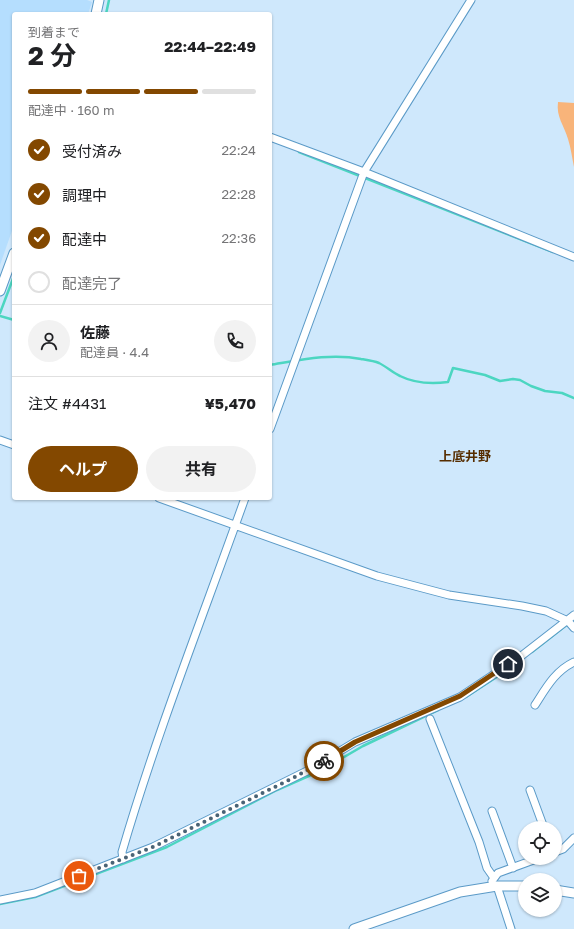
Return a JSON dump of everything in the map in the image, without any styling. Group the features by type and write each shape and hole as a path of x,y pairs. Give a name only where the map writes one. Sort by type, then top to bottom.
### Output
{"street":[{"path":"96,12 99,0"},
{"path":"272,424 364,172 471,0"},
{"path":"272,138 364,172 574,257"},
{"path":"0,291 12,258"},
{"path":"0,440 12,444"},
{"path":"165,500 377,576 449,596 522,606 546,611 568,621 574,628"},
{"path":"123,859 122,852 136,804 166,715 244,500"},
{"path":"0,900 35,893 153,847 293,778 355,742 460,696 520,656 568,621 574,614"},
{"path":"535,705 554,677 563,667 574,662"},
{"path":"430,719 511,929"},
{"path":"530,790 541,821"},
{"path":"492,811 513,868"},
{"path":"562,849 574,838"},
{"path":"494,883 498,873 521,865"},
{"path":"354,929 443,897 494,883 518,885"},
{"path":"562,891 574,893"}],"shaded area":[{"path":"0,0 87,0 92,2 89,12 12,12 12,231 0,265"},
{"path":"558,102 574,103 574,167 569,142 559,117"}],"waterway":[{"path":"106,12 109,0"},
{"path":"299,152 553,252"},
{"path":"0,313 12,281"},
{"path":"0,316 12,319"},
{"path":"272,365 304,359 350,357 377,362 397,375 417,382 429,383 448,382 453,368 485,375 500,381 513,379 520,380 545,391 562,393 574,398"},
{"path":"532,652 569,623"},
{"path":"466,697 509,669"},
{"path":"0,904 35,897 167,847 277,790 320,771 363,746 438,710"}],"way so far":[{"path":"79,876 153,847 293,778 324,761"}],"district":[{"name":"上底井野","path":"465,456"}],"route":[{"path":"324,761 355,742 460,696 508,664"}]}
